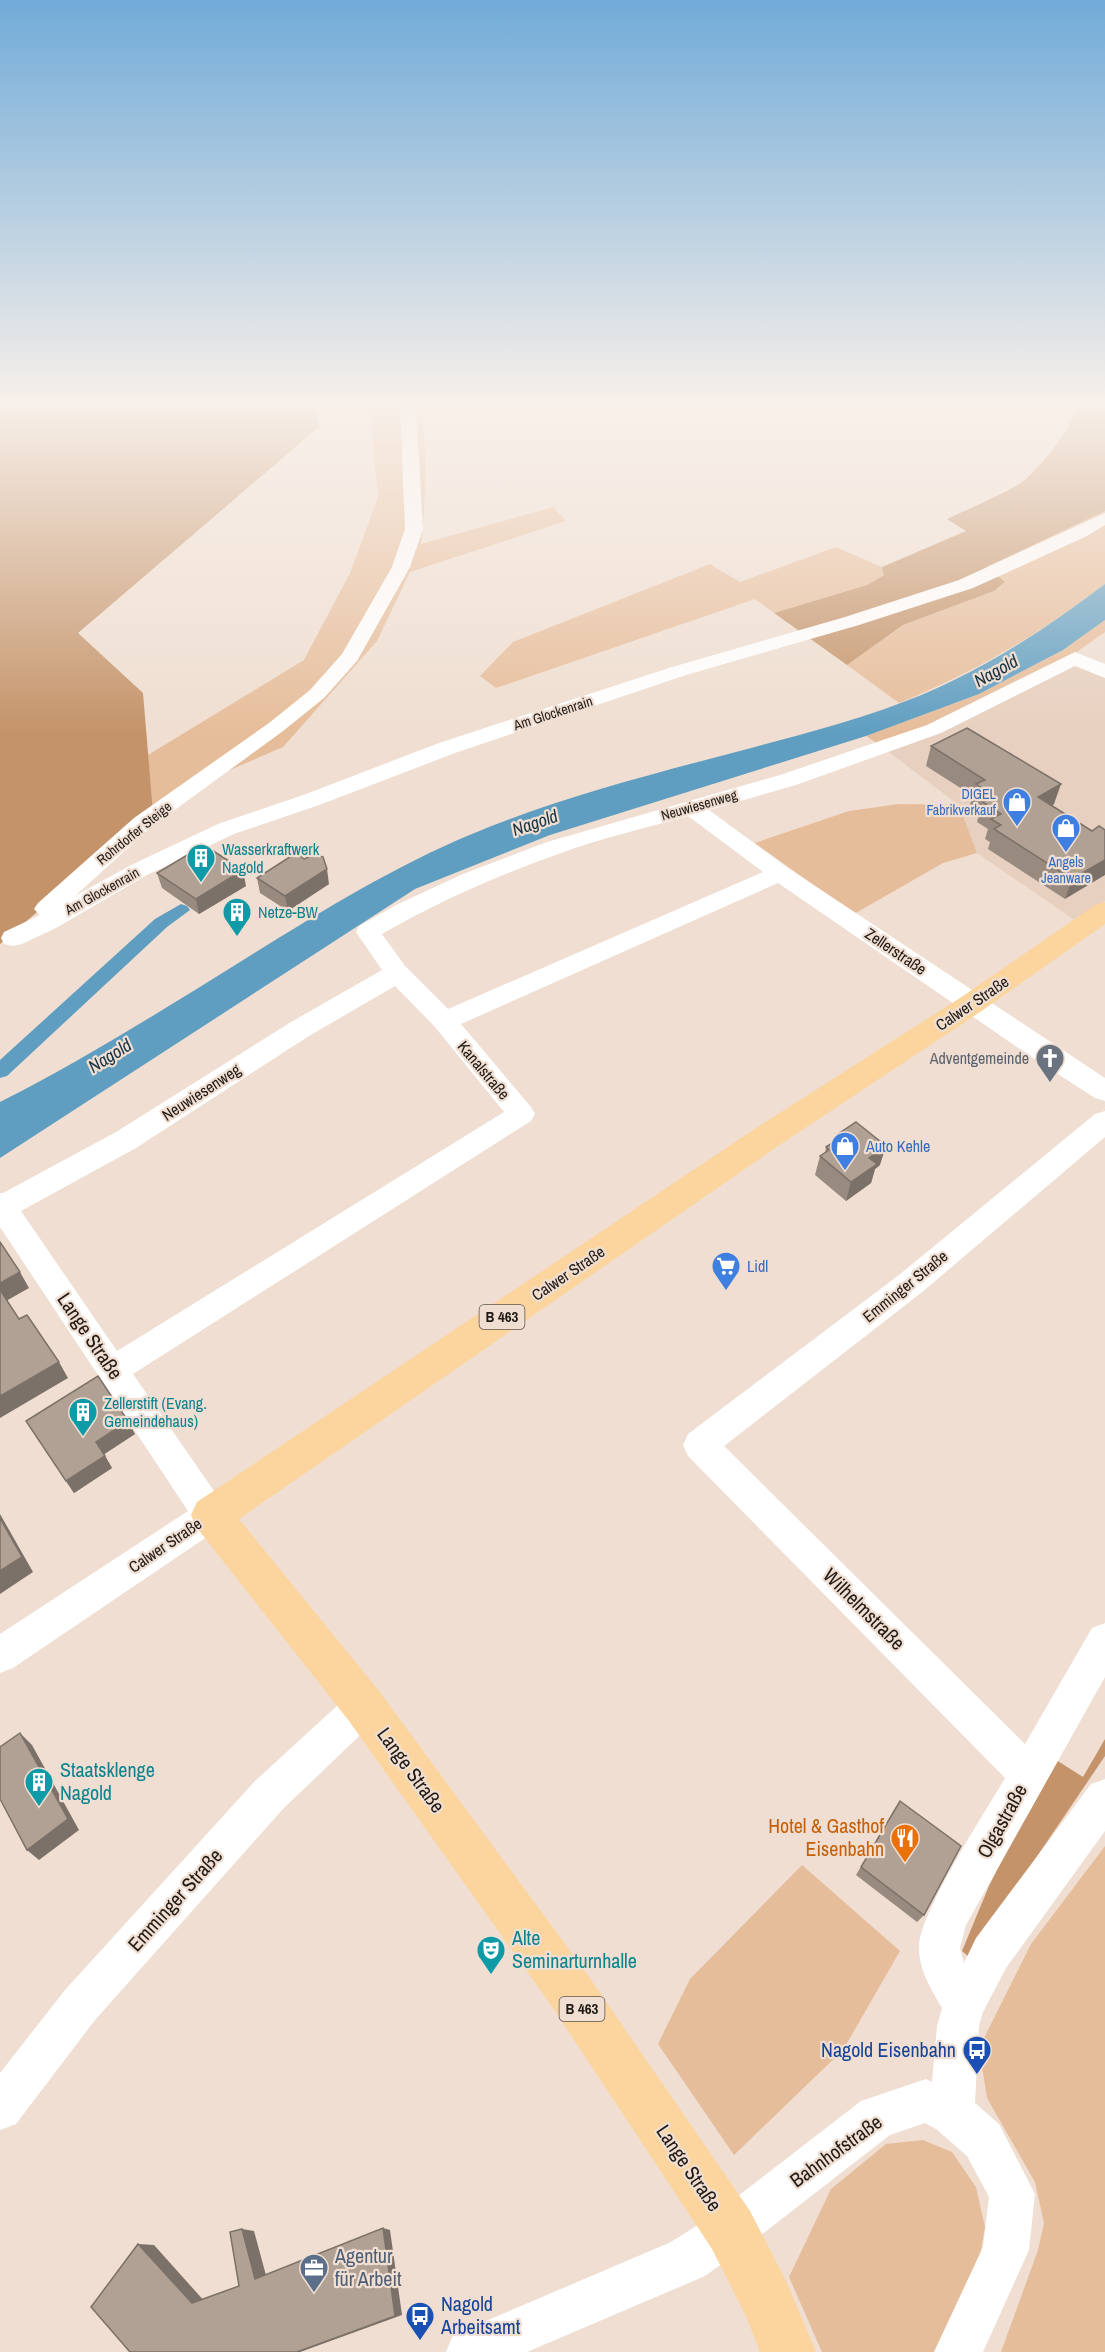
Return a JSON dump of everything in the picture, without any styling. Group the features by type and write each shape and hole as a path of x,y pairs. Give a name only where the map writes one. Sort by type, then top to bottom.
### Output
{"main road":[{"name":"Calwer Straße","path":"211,1515 767,1137 973,1003 1105,910"},
{"name":"Lange Straße","path":"211,1515 364,1706 570,1991 731,2230 767,2300 789,2352"}],"street":[{"name":"Rohrdorfer Steige","path":"7,944 142,824 276,727 317,694 350,657 401,567 414,529 413,515"},
{"name":"Am Glockenrain","path":"7,944 139,870 226,829 314,799 448,747 679,671 852,621 966,584 1081,532 1105,518"},
{"name":"Neuwiesenweg","path":"444,1021 396,972 368,932 406,910 471,879 555,847 788,780 934,729 1075,658 1105,672"},
{"name":"Zellerstraße","path":"691,807 780,873 1042,1051 1105,1091"},
{"name":"Kanalstraße","path":"113,1370 521,1114 444,1021 780,873"},
{"name":"Neuwiesenweg","path":"1,1206 126,1140 300,1029 377,986 396,972"},
{"name":"Emminger Straße","path":"700,1445 910,1284 1105,1121"},
{"name":"Lange Straße","path":"1,1206 211,1515"},
{"name":"Wilhelmstraße","path":"700,1445 1028,1774"},
{"name":"Calwer Straße","path":"0,1655 211,1515"},
{"name":"Olgastraße","path":"964,2006 945,1972 939,1948 948,1917 1105,1641"},
{"name":"Emminger Straße","path":"0,2108 80,2005 262,1803 364,1706"},
{"path":"952,2113 958,2026 964,2006 991,1953 1105,1798"},
{"name":"Bahnhofstraße","path":"476,2351 688,2259 731,2230 877,2117 926,2101 952,2113 983,2140 1012,2194 1006,2250 958,2352"}],"shaded area":[{"path":"0,515 216,515 78,633 143,693 153,812 0,944"},
{"path":"372,515 423,515 421,544 525,515 560,515 566,521 410,572 377,641 283,747 223,773 153,812 148,755 304,660 351,571"},
{"path":"956,515 1097,515 986,567 1005,582 994,591 903,625 847,665 774,613 867,585 884,575 882,567 966,531 947,519"},
{"path":"1097,515 1105,515 1105,584 1056,620 1006,651 955,678 899,703 847,665 903,625 994,591 1004,583 985,567"},
{"path":"836,547 882,567 884,575 867,585 774,613 755,599 496,688 480,676 513,642 710,564 740,582"},
{"path":"1105,620 1105,632 1061,663 952,716 878,744 866,736 979,694 1063,650"},
{"path":"1061,663 1105,670 1105,901 1076,921 977,853 959,805 878,744"},
{"path":"899,804 959,805 977,853 943,863 854,914 755,843 849,811"},
{"path":"1105,1739 1105,1756 969,1957 962,1951 989,1886 1053,1758 1083,1777"},
{"path":"1105,1846 1105,2352 1001,2352 1038,2250 1044,2223 1035,2182 987,2098 979,2048 1031,1944"},
{"path":"802,1865 900,1951 843,2050 734,2155 658,2044 690,1979"},
{"path":"923,2140 952,2152 976,2187 985,2227 977,2272 938,2352 822,2352 789,2277 831,2189 886,2144"}],"water":[{"name":"Nagold","path":"1105,584 1105,620 1063,650 979,694 866,736 550,835 415,889 0,1158 0,1102 92,1052 383,877 472,834 576,796 831,726 906,701 954,680 1013,648"}],"building":[{"path":"967,728 1061,784 1038,797 1092,831 1099,826 1105,830 1105,860 1072,879 994,829 1001,825 991,819 1001,814 983,802 990,798 980,792 985,790 976,784 985,780 931,746"},
{"path":"204,845 243,870 196,899 157,873"},
{"path":"296,853 304,859 317,854 323,857 327,869 285,896 257,878"},
{"path":"856,1122 886,1146 869,1158 877,1164 851,1182 820,1156 829,1150 826,1147 842,1137 838,1134"},
{"path":"0,1242 20,1272 0,1283"},
{"path":"0,1290 19,1319 27,1315 59,1362 0,1396"},
{"name":"Zellerstift (Evang. Gemeindehaus)","path":"98,1376 128,1421 96,1442 105,1456 66,1481 26,1421"},
{"path":"0,1518 22,1557 0,1571"},
{"name":"Staatsklenge Nagold","path":"20,1733 68,1819 27,1850 0,1799 0,1747"},
{"name":"Hotel & Gasthof Eisenbahn","path":"900,1801 961,1846 924,1915 861,1867"},
{"name":"Agentur für Arbeit","path":"383,2228 395,2316 297,2352 130,2352 91,2307 138,2244 192,2303 239,2286 230,2232 242,2229 255,2279"}],"waterway":[{"path":"0,1071 161,923 181,910"}],"place":[{"name":"DIGEL Fabrikverkauf","path":"1017,828"},
{"name":"Angels Jeanware","path":"1066,854"},
{"name":"Wasserkraftwerk Nagold","path":"201,884"},
{"name":"Netze-BW","path":"237,938"},
{"name":"Adventgemeinde","path":"1050,1084"},
{"name":"Auto Kehle","path":"845,1172"},
{"name":"Lidl","path":"726,1292"},
{"name":"Zellerstift (Evang. Gemeindehaus)","path":"83,1438"},
{"name":"Staatsklenge Nagold","path":"39,1808"},
{"name":"Hotel & Gasthof Eisenbahn","path":"905,1864"},
{"name":"Alte Seminarturnhalle","path":"491,1976"},
{"name":"Nagold Eisenbahn","path":"977,2076"},
{"name":"Agentur für Arbeit","path":"314,2294"},
{"name":"Nagold Arbeitsamt","path":"420,2342"}]}
